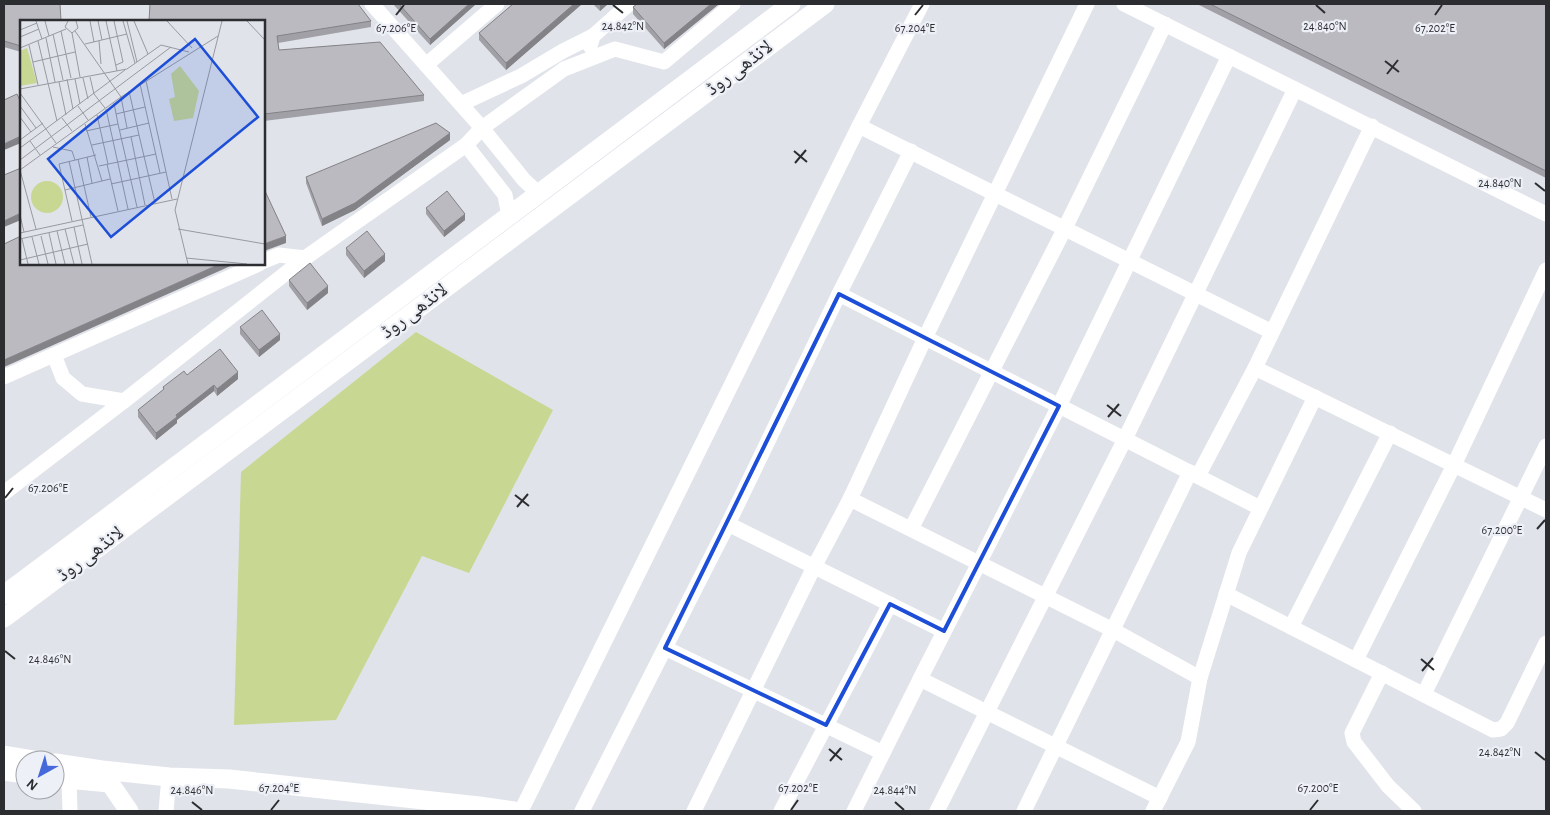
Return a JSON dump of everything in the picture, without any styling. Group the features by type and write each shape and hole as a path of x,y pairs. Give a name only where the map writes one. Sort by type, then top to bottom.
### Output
{"main road":[{"name":"لانڈھی روڈ","path":"4,595 791,4"},
{"name":"لانڈھی روڈ","path":"4,618 825,4"},
{"path":"738,43 750,60"},
{"path":"543,190 549,200 556,202 562,200"},
{"path":"508,216 518,216 522,222 522,228 519,233"},
{"path":"216,435 214,444 216,449 222,452 227,451"},
{"path":"193,453 200,454 203,457 206,467"},
{"path":"65,766 106,776 129,811"},
{"path":"65,779 106,776 229,779 514,811"}],"street":[{"path":"372,4 482,128 524,180 543,190"},
{"path":"426,65 497,4"},
{"path":"461,104 521,76 593,36 629,4"},
{"path":"4,494 124,402 305,258 466,145 482,128 564,68 615,49 664,62 733,4"},
{"path":"521,811 859,126 922,4"},
{"path":"694,811 814,567 850,499 925,338 1087,4"},
{"path":"1124,4 1546,214"},
{"path":"911,529 1064,230 1165,24"},
{"path":"587,60 593,36"},
{"path":"854,811 1059,406 1229,56"},
{"path":"937,811 1125,439 1296,89"},
{"path":"859,126 1064,230 1272,332"},
{"path":"1024,811 1194,474 1255,368 1372,126"},
{"path":"466,145 505,195 508,216"},
{"path":"582,811 728,524 910,152"},
{"path":"265,261 279,254 305,258"},
{"path":"4,377 256,265"},
{"path":"1356,660 1454,464 1546,270"},
{"path":"839,294 1260,508"},
{"path":"54,355 63,378 82,394 124,402"},
{"path":"1255,368 1546,510"},
{"path":"920,679 1056,746 1157,805 1188,742 1200,678 1239,552 1315,397"},
{"path":"1291,627 1390,433"},
{"path":"1424,694 1546,446"},
{"path":"850,499 1114,630 1200,678"},
{"path":"728,524 944,632"},
{"path":"1226,594 1493,730 1501,730 1507,724 1546,643"},
{"path":"781,811 890,604"},
{"path":"665,648 883,752"},
{"path":"1382,673 1352,733 1354,742 1388,786 1414,811"},
{"path":"166,811 169,778"},
{"path":"65,791 70,811"}],"highlighted area":[{"path":"839,294 1059,406 944,631 890,604 826,725 665,648"}],"green space":[{"path":"416,332 553,410 469,573 422,556 336,720 234,725 241,472"}],"building":[{"path":"4,4 60,4 61,20 20,20 20,46 4,41"},
{"path":"150,4 358,4 371,21 277,36 279,50 380,42 424,95 265,114 265,20 149,20"},
{"path":"399,4 469,4 430,39"},
{"path":"513,4 574,4 506,63 479,33"},
{"path":"637,4 711,4 664,43 633,7"},
{"path":"1210,4 1546,4 1546,171"},
{"path":"17,94 20,101 20,136 4,144 4,100"},
{"path":"436,123 450,133 355,203 322,219 306,177"},
{"path":"20,168 20,213 4,221 4,175"},
{"path":"265,191 286,236 265,244"},
{"path":"447,191 465,214 444,231 426,208"},
{"path":"367,231 385,254 364,271 346,248"},
{"path":"20,236 20,265 218,265 4,360 4,244"},
{"path":"310,263 328,286 307,303 289,280"},
{"path":"262,310 280,334 259,350 240,327"},
{"path":"220,349 238,372 217,389 214,385 156,433 138,410 184,371 187,375"}]}
